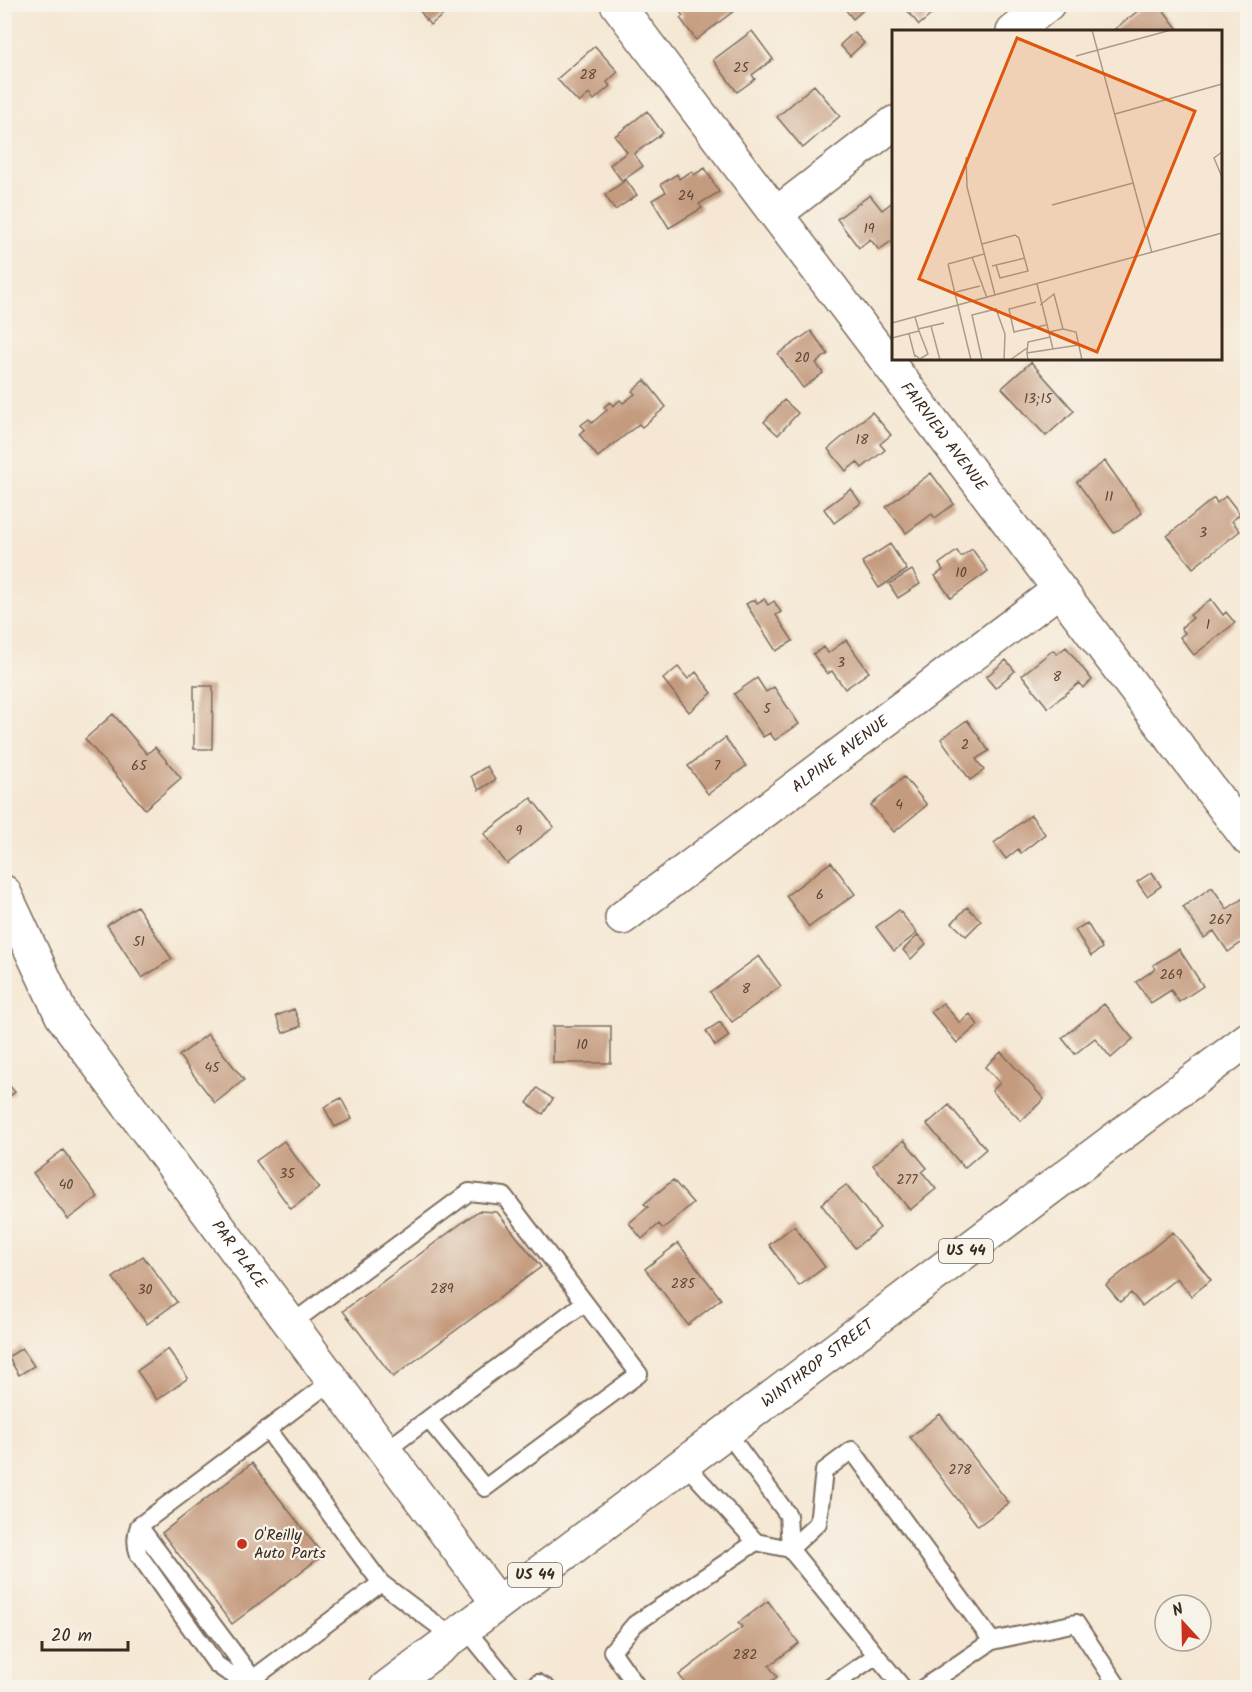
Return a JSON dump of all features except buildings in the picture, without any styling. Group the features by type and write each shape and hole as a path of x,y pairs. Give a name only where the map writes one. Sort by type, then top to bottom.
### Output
{"main road":[{"name":"FAIRVIEW AVENUE","path":"617,4 1248,839"},
{"path":"1014,30 1047,4"},
{"path":"776,214 892,125"},
{"name":"ALPINE AVENUE","path":"622,918 1059,590"},
{"name":"PAR PLACE","path":"4,892 62,1016 498,1603"},
{"name":"WINTHROP STREET","path":"386,1688 1248,1039"}],"lane":[{"path":"291,1324 469,1192 504,1196 639,1374 485,1488 428,1419"},
{"path":"385,1451 584,1303"},
{"path":"333,1380 139,1526 257,1683 381,1583"},
{"path":"267,1429 381,1583 459,1632 514,1688"},
{"path":"726,1431 788,1515 790,1549 903,1688"},
{"path":"790,1549 818,1523 824,1472 852,1450 992,1641"},
{"path":"684,1462 756,1542 790,1549"},
{"path":"638,1688 612,1651 635,1624 756,1542"},
{"path":"923,1688 992,1641 1076,1623 1119,1688"},
{"path":"830,1688 876,1656"},
{"path":"531,1688 538,1683 547,1688"}],"place":[{"name":"O'Reilly Auto Parts","path":"242,1544"}]}
